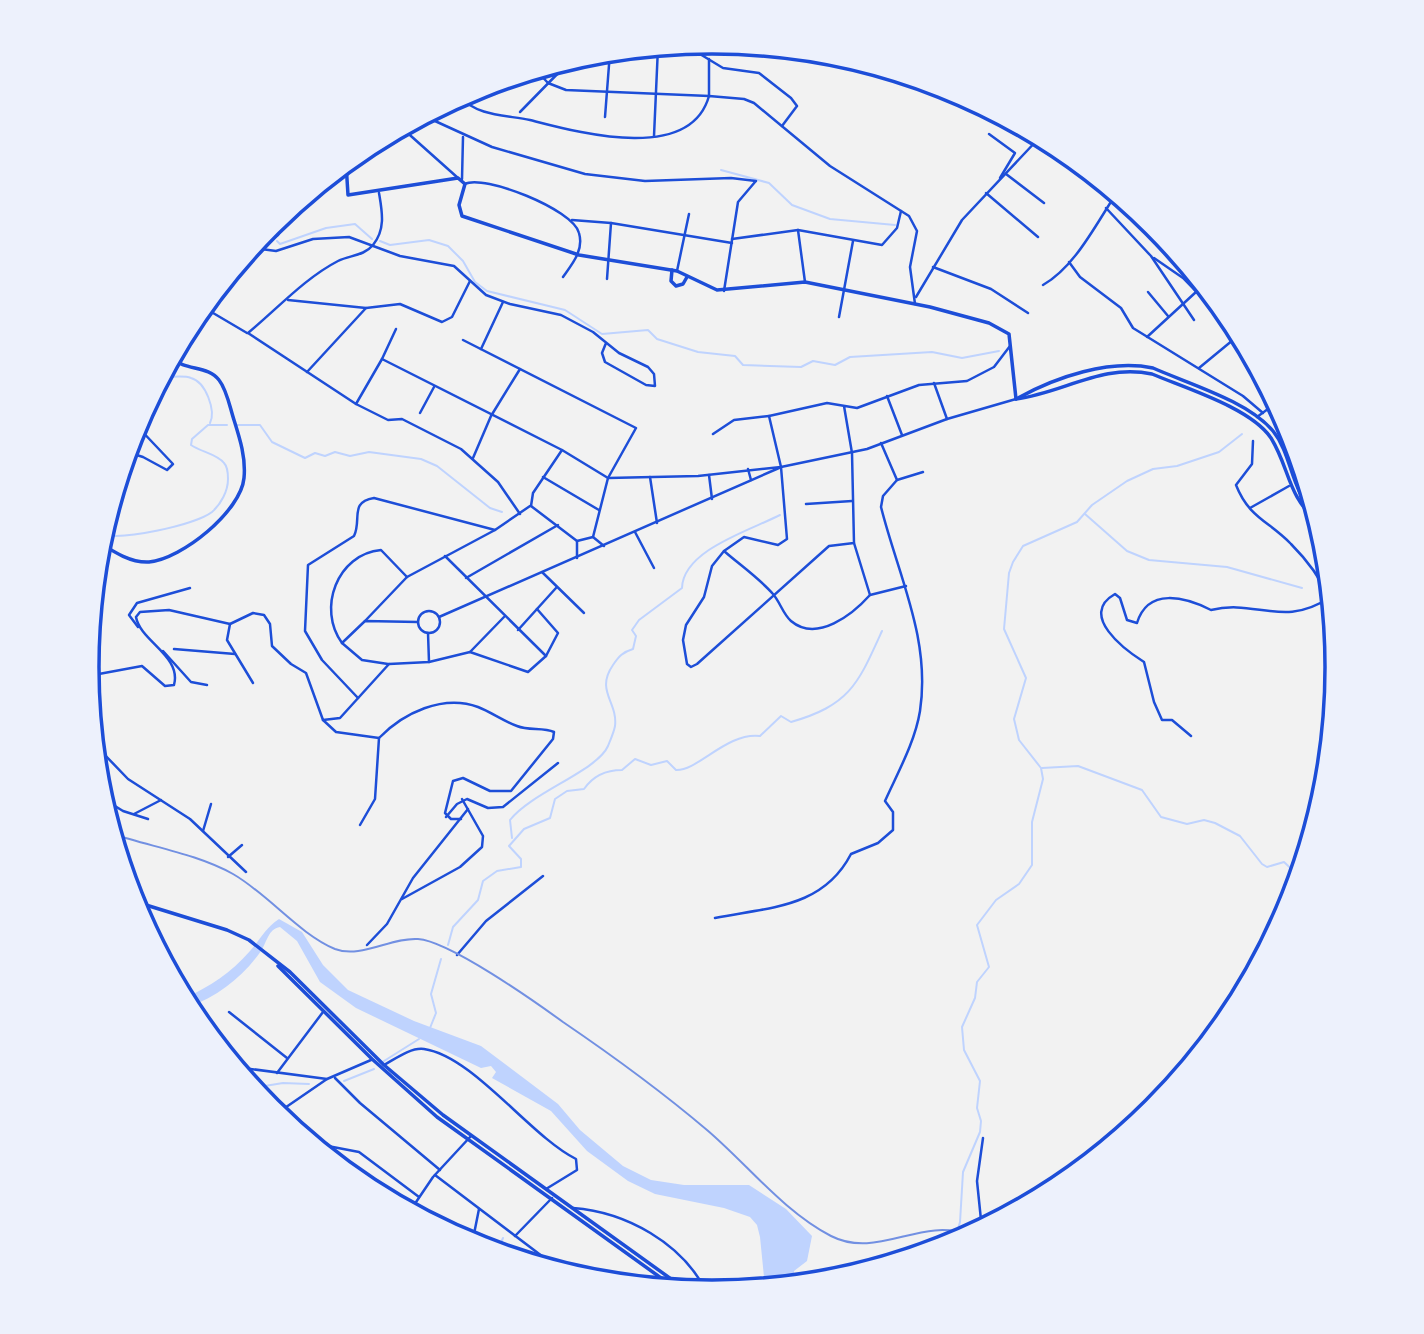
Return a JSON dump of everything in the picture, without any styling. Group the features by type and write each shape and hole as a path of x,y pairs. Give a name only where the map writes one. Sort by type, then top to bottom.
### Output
{"main road":[{"path":"347,176 348,195 462,180 459,205 462,216 579,255 674,270 724,291 805,282 915,304 998,326 1009,334 1012,343 1016,399"},
{"path":"674,270 671,281 676,286 683,284 687,277"},
{"path":"111,548 136,561 165,558 210,528 240,494 244,458 223,388 214,375 179,364"},
{"path":"1016,399 1103,367 1136,365 1153,368 1257,417 1273,432 1299,493"},
{"path":"1016,399 1032,397 1105,373 1136,370 1152,374 1254,421 1269,435 1278,451 1289,486 1304,508"},
{"path":"148,906 237,934 269,955 374,1059 469,1138 658,1276"},
{"path":"374,1059 469,1138 546,1189 553,1197 573,1208 670,1278"}],"street":[{"path":"701,55 723,68 759,73 796,102 796,110 782,126"},
{"path":"654,136 657,57"},
{"path":"471,104 486,112 600,137 654,136 697,120 709,96 709,59"},
{"path":"605,117 609,63"},
{"path":"520,112 557,74"},
{"path":"543,78 548,83 566,90 744,99 849,180 901,210 914,223 917,231 910,267 915,304"},
{"path":"434,121 463,135 537,161 607,177 645,181 731,178 756,181 738,202 724,291"},
{"path":"409,134 462,180 478,181 511,191 557,209 572,220 580,236 579,255 563,277"},
{"path":"989,134 1015,153 996,183"},
{"path":"462,180 463,135"},
{"path":"916,297 962,220 1032,145"},
{"path":"1006,174 1044,203"},
{"path":"248,334 338,261 368,251 382,228 379,192"},
{"path":"986,193 1038,237"},
{"path":"1043,285 1055,278 1069,262 1111,202"},
{"path":"1106,208 1151,256 1194,320"},
{"path":"572,220 611,223 732,241 797,230 887,243 897,228 901,210"},
{"path":"674,270 689,214"},
{"path":"607,279 611,260 611,223"},
{"path":"797,230 805,282"},
{"path":"264,249 276,251 334,235 374,244 400,256 454,266 465,273 486,295 503,302 561,315 648,367 654,374 655,386 646,385 605,362 602,353 606,343"},
{"path":"839,317 853,240"},
{"path":"1151,256 1168,265 1194,289"},
{"path":"1069,262 1080,277 1121,307 1128,322 1147,337 1199,368 1263,412"},
{"path":"933,267 991,289 1028,313"},
{"path":"288,300 366,308 400,304 442,323 447,321 470,281"},
{"path":"1147,337 1196,291"},
{"path":"1148,292 1168,316"},
{"path":"481,349 503,302"},
{"path":"307,372 366,308"},
{"path":"213,313 356,404 388,420 402,419 434,434 473,458 498,482 520,514"},
{"path":"356,404 396,330"},
{"path":"463,340 636,428 607,478 593,537"},
{"path":"713,434 734,420 769,416 827,403 857,408 887,396 934,383 979,377 1000,361 1012,343"},
{"path":"1199,368 1231,343"},
{"path":"382,359 562,450 607,478 709,475 781,467 852,453 947,419 1016,399"},
{"path":"473,458 491,416 520,369"},
{"path":"934,383 947,419"},
{"path":"420,413 434,387"},
{"path":"887,396 902,435"},
{"path":"844,406 852,453 853,543 870,595"},
{"path":"1257,417 1268,409"},
{"path":"769,416 781,467 787,539 778,545 744,537 724,551 712,566 704,597 686,625 687,664 691,667 698,664 829,546 853,543"},
{"path":"138,455 167,470 173,464 145,435"},
{"path":"1253,441 1252,464 1236,485 1248,509 1291,544 1319,579"},
{"path":"881,443 897,480"},
{"path":"342,643 407,577 495,530 531,506 533,493 562,450"},
{"path":"439,617 781,467"},
{"path":"748,469 751,480"},
{"path":"715,918 802,900 813,895 840,875 851,853 878,843 893,830 893,812 885,801 920,713 923,682 917,629 881,507 883,496 897,480 923,471"},
{"path":"709,475 712,499"},
{"path":"543,477 599,510"},
{"path":"650,477 657,523"},
{"path":"1248,509 1289,486"},
{"path":"358,698 322,660 305,632 309,565 354,536 358,506 364,500 374,498 495,530"},
{"path":"806,504 852,501"},
{"path":"531,506 577,541"},
{"path":"466,578 558,526"},
{"path":"635,532 654,568"},
{"path":"577,541 593,537"},
{"path":"593,537 604,546"},
{"path":"577,541 577,558"},
{"path":"407,577 381,550 373,551 344,568 337,579 331,620 342,643 362,660 389,664 429,662 470,652 504,617"},
{"path":"724,551 773,595 789,620 814,628 827,627 841,620 870,595 906,586"},
{"path":"445,556 546,656"},
{"path":"542,572 584,613"},
{"path":"518,629 557,587"},
{"path":"190,588 137,603 129,615 191,682 207,685"},
{"path":"1191,736 1171,720 1162,720 1154,702 1144,662 1110,637 1102,611 1107,598 1115,594 1120,598 1127,620 1137,623 1141,610 1158,598 1189,599 1211,610 1228,606 1286,615 1321,603"},
{"path":"470,652 528,672 546,656 558,633 537,609"},
{"path":"138,627 136,617 140,612 169,610 230,624 253,613 264,615 270,624 272,646 310,680 323,720 336,732 379,738"},
{"path":"426,611 434,611 439,617 439,628 429,633 422,631 418,622 420,615 426,611"},
{"path":"365,621 418,622"},
{"path":"230,624 227,640 253,683"},
{"path":"429,633 429,662"},
{"path":"174,649 235,654"},
{"path":"99,674 142,666 170,688 175,680 163,651"},
{"path":"323,720 340,718 389,664"},
{"path":"360,825 375,799 379,738 388,728 410,716 441,703 465,703 516,726 554,732 553,739 511,790 490,791 463,778 453,781 446,817"},
{"path":"106,756 128,779 203,831 246,872"},
{"path":"462,799 472,800 488,808 503,807 558,763"},
{"path":"446,817 462,799"},
{"path":"402,899 460,867 482,847 482,836 462,799"},
{"path":"134,814 161,800"},
{"path":"203,831 211,804"},
{"path":"115,805 148,818"},
{"path":"367,945 387,924 434,848 468,809"},
{"path":"446,817 461,819"},
{"path":"228,857 242,845"},
{"path":"457,955 486,922 543,876"},
{"path":"277,1073 325,1010"},
{"path":"229,1012 288,1059"},
{"path":"384,1065 422,1048 446,1058 493,1090 556,1149 576,1159 577,1170 546,1189"},
{"path":"249,1069 327,1079 335,1078 374,1059"},
{"path":"335,1078 360,1103 440,1170"},
{"path":"286,1107 327,1079"},
{"path":"415,1203 435,1175 469,1138"},
{"path":"981,1218 977,1181 983,1138"},
{"path":"331,1147 359,1152 419,1197"},
{"path":"435,1175 541,1255"},
{"path":"516,1236 553,1197"},
{"path":"573,1208 599,1210 639,1225 689,1265 698,1279"},
{"path":"475,1231 479,1209"}],"water":[{"path":"279,919 302,932 323,965 348,990 414,1021 481,1046 558,1104 580,1130 623,1166 651,1180 684,1185 749,1185 786,1209 812,1236 807,1261 794,1271 794,1275 764,1277 760,1237 757,1225 750,1217 724,1208 655,1194 628,1181 587,1151 551,1111 492,1078 496,1072 491,1066 481,1068 356,1008 320,982 297,941 280,927 270,933 261,951 238,977 200,1002 194,993 235,966"}],"waterway":[{"path":"721,170 769,183 792,205 830,219 895,225"},
{"path":"277,241 280,244 326,228 355,224 372,239"},
{"path":"380,241 390,245 429,240 448,246 463,261 475,282 487,291 565,310 602,334 648,330 657,339 698,352 735,356 743,365 801,367 813,361 835,365 850,357 932,352 962,358 999,351"},
{"path":"173,376 191,378 201,385 211,405 210,423"},
{"path":"114,536 158,530 190,522 212,512 225,493 228,484 227,469 217,457 191,445 192,439 208,425 227,425"},
{"path":"236,425 260,425 272,442 305,458 315,453 325,456 335,452 350,456 369,452 421,459 437,466 490,508 502,512"},
{"path":"958,1228 963,1172 980,1132 981,1121 977,1108 980,1081 964,1050 962,1027 975,998 977,982 989,967 977,925 996,900 1019,884 1032,865 1032,822 1043,779 1041,768 1019,740 1014,719 1026,678 1004,629 1009,573 1023,546 1077,522 1092,505 1127,481 1153,469 1177,466 1219,452 1242,434"},
{"path":"1085,514 1127,551 1149,560 1227,567 1302,588"},
{"path":"512,838 510,820 520,810 591,764 608,746 615,718 606,682 619,657 633,649 636,636 632,630 639,620 682,588 685,575 706,552 780,515"},
{"path":"448,945 453,927 478,900 483,881 497,871 521,867 521,859 509,846 524,829 550,818 555,799 567,791 584,789 600,775 622,770 635,759 651,765 667,761 676,770 685,769 736,740 760,736 781,716 791,722 827,708 850,690 858,679 882,631"},
{"path":"1042,768 1078,766 1142,790 1161,817 1187,824 1204,820 1215,823 1240,836 1267,867 1284,862 1290,868"},
{"path":"430,1028 436,1013 431,994 441,959"},
{"path":"384,1061 419,1039"},
{"path":"344,1081 374,1069"},
{"path":"265,1086 283,1083 309,1084"},
{"path":"501,1242 503,1238"}],"railway":[{"path":"123,837 189,856 233,874 309,934 335,949 366,950 397,941 418,939 432,942 470,961 532,1000 654,1088 722,1143 797,1214 831,1236 848,1242 866,1243 917,1233 951,1231"}]}
